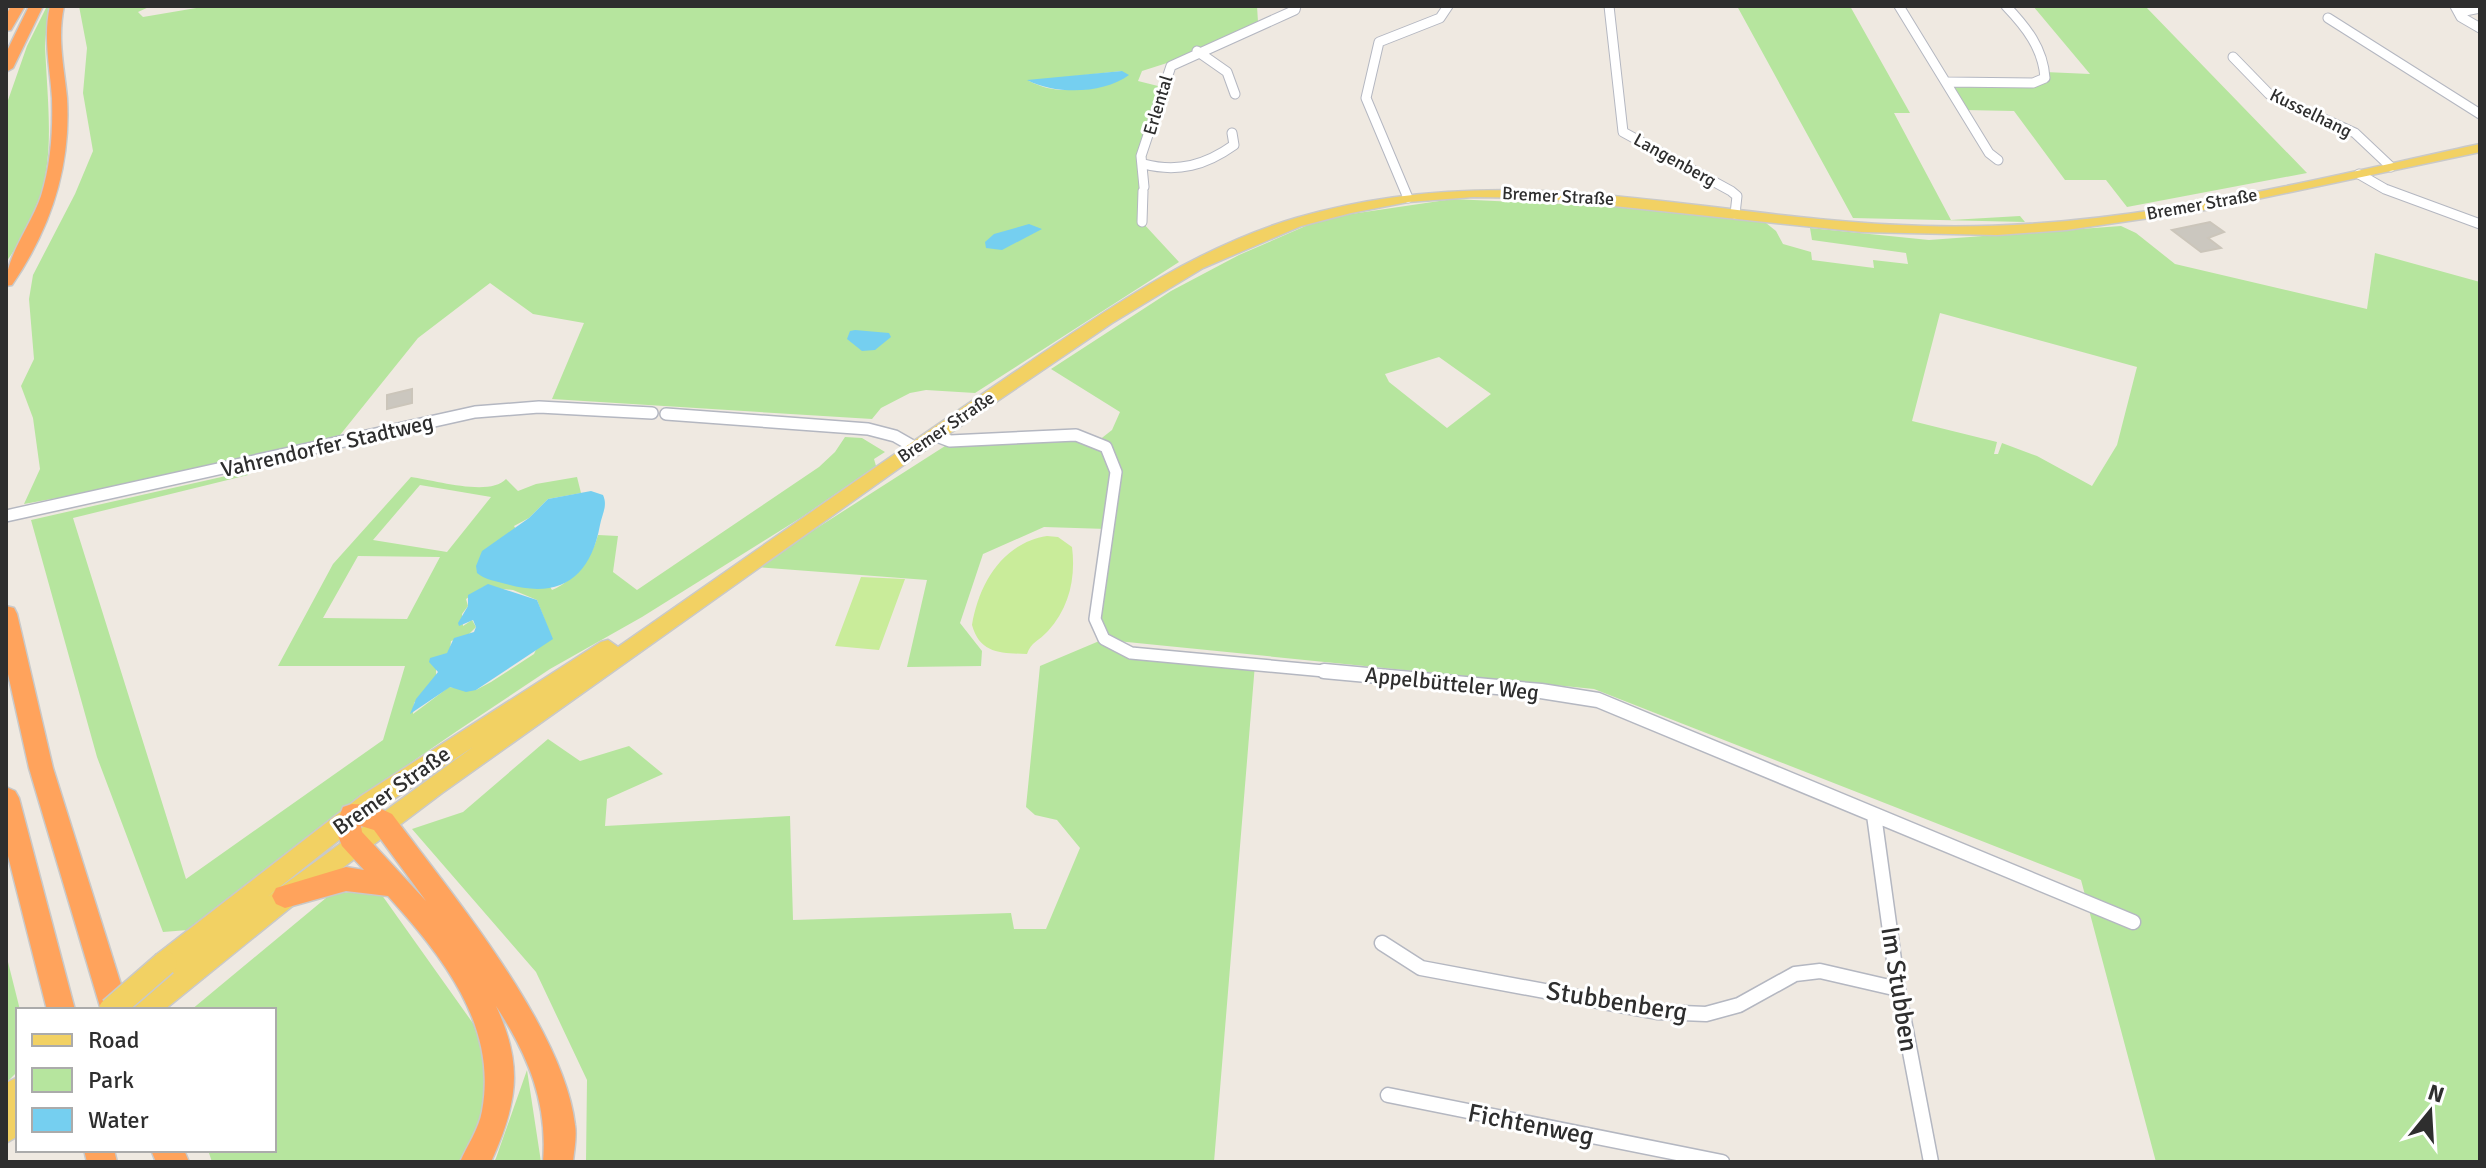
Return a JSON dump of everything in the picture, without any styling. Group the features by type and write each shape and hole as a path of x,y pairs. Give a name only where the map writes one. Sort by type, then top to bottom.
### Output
{"highway":[{"path":"6,27 18,6"},
{"path":"6,68 36,6"},
{"path":"6,281 41,225 61,143 53,44 57,6"},
{"path":"6,614 41,768 112,1008"},
{"path":"6,798 60,1008"},
{"path":"475,1162 489,1137 499,1106 504,1079 498,1041 477,996 396,885 355,843 348,831 352,815 373,816 383,822 438,896 513,1007 536,1048 552,1086 558,1114 558,1162"},
{"path":"285,896 346,879 396,885"}],"main road":[{"name":"Bremer Straße","path":"116,1008 285,896 383,822 934,435 1183,270 1282,227 1349,208 1462,193 1574,195 1871,229 1979,231 2174,211 2480,148"},
{"name":"Bremer Straße","path":"146,1008 169,975 352,815 545,687 733,576"}],"street":[{"name":"Erlental","path":"1142,222 1144,164 1141,157 1166,72 1197,51 1282,16 1296,6"},
{"name":"Langenberg","path":"1609,6 1623,132 1731,191 1737,196 1735,214"},
{"path":"1899,6 1981,140 1998,160"},
{"path":"1408,198 1366,98 1368,85 1379,42 1440,18 1445,7"},
{"path":"1948,82 2040,81 2045,74 2035,42 2008,8"},
{"path":"2480,8 2458,9 2461,17 2480,28"},
{"path":"2328,18 2480,114"},
{"path":"1197,51 1227,68 1233,77 1235,94"},
{"name":"Kusselhang","path":"2233,57 2235,63 2269,94 2355,133 2391,167"},
{"path":"1144,164 1172,170 1189,168 1234,145 1232,133"},
{"path":"2359,174 2385,189 2480,224"},
{"name":"Vahrendorfer Stadtweg","path":"6,516 475,412 539,407 652,413"},
{"path":"666,414 868,429 895,436 916,448"},
{"name":"Appelbütteler Weg","path":"934,435 959,441 1076,435 1106,447 1116,472 1095,619 1104,639 1131,653 1598,700 2133,922"},
{"name":"Im Stubben","path":"1874,815 1898,989 1931,1162"},
{"name":"Stubbenberg","path":"1382,943 1421,968 1657,1012 1706,1014 1739,1005 1795,974 1808,972 1820,971 1898,989"},
{"name":"Fichtenweg","path":"1388,1095 1722,1162"}],"green space":[{"path":"47,6 45,46 49,133 44,184 24,235 6,262 6,106 27,46"},
{"path":"79,6 151,6 138,12 143,17 208,6 1257,6 1258,22 1142,71 1138,81 1158,86 1144,170 1142,222 1179,262 975,393 926,390 910,393 881,408 872,419 552,399 584,323 533,314 490,283 418,338 340,435 62,501 57,498 24,504 40,469 33,418 21,386 34,359 29,299 33,275 75,194 93,151 83,93 87,48","holes":["1122,71 1088,87 1065,90 1029,81"]},
{"path":"1737,6 1850,6 1910,113 1894,113 1951,220 2020,216 2025,222 1853,218"},
{"path":"2033,6 2145,6 2307,173 2127,207 2106,180 2065,180 2014,111 1964,110 1948,82 2033,83 2045,72 2090,74"},
{"path":"1453,199 1666,209 1766,223 1776,231 1783,244 1811,252 1812,260 1874,268 1873,260 1908,264 1906,253 1812,240 1810,228 1929,240 2121,226 2136,233 2175,264 2367,309 2375,253 2480,282 2480,1162 2156,1162 2081,880 1594,689 1107,640 1131,653 1255,664 1214,1162 586,1162 587,1080 536,972 412,829 463,812 548,739 580,761 629,746 663,774 607,799 605,826 790,816 793,920 1011,913 1014,929 1046,929 1080,848 1057,820 1035,815 1026,807 1040,666 1104,639 1095,619 1107,529 1044,527 983,554 960,623 982,651 981,666 907,667 927,580 756,567 956,439 1098,441 1112,430 1120,412 1051,369 1171,291 1239,255 1324,218","holes":["1940,313 2137,367 2117,445 2092,486 2037,456 2002,443 1998,454 1994,454 1997,442 1912,421","1439,357 1491,394 1447,428 1389,382 1385,374"]},
{"path":"845,437 862,438 885,452 874,459 876,466 802,517 642,617 550,669 457,731 355,801 188,930 163,932 97,757 31,520 248,471 248,475 73,518 186,879 383,740 405,666 278,666 333,564 411,477 475,487 488,487 506,479 518,491 536,484 577,477 581,493 548,499 529,518 514,526 552,590 568,581 581,568 598,535 618,536 613,572 637,590 819,467","holes":["420,485 491,497 447,552 373,540","358,556 440,557 407,619 323,618","483,587 513,590 537,600 547,626 534,654 476,690 449,687 413,714 414,703 436,677 436,667 450,650 451,641 467,636 476,627 472,620 463,626 462,614 468,606 466,599"]},
{"path":"1047,536 1058,537 1072,547 1072,581 1061,613 1027,654 1000,652 986,647 972,625 987,580 1006,556 1018,547"},
{"path":"861,577 905,579 879,650 835,646"},
{"path":"379,891 482,1036 490,1100 463,1162 212,1162 209,1152 276,1152 276,1008 193,1008 332,893"},
{"path":"6,954 20,1008 16,1008 16,1073 6,1083"},
{"path":"527,1070 541,1162 494,1162 496,1158"}],"water":[{"path":"1122,71 1129,75 1093,89 1065,90 1027,80"},
{"path":"1029,224 1042,229 1002,250 986,248 985,242 994,234"},
{"path":"850,331 889,333 891,337 875,350 862,351 847,339"},
{"path":"591,491 603,495 604,510 588,560 569,581 541,589 525,588 491,580 477,573 476,566 482,551 529,518 548,499"},
{"path":"488,584 537,600 553,639 476,690 466,692 450,687 410,714 416,699 438,672 429,662 430,658 447,653 454,638 474,632 476,627 473,620 459,626 458,623 468,606 468,595"}],"building":[{"path":"2210,222 2224,232 2208,238 2221,248 2201,252 2172,230"},
{"path":"412,389 412,403 387,409 387,395"}]}
